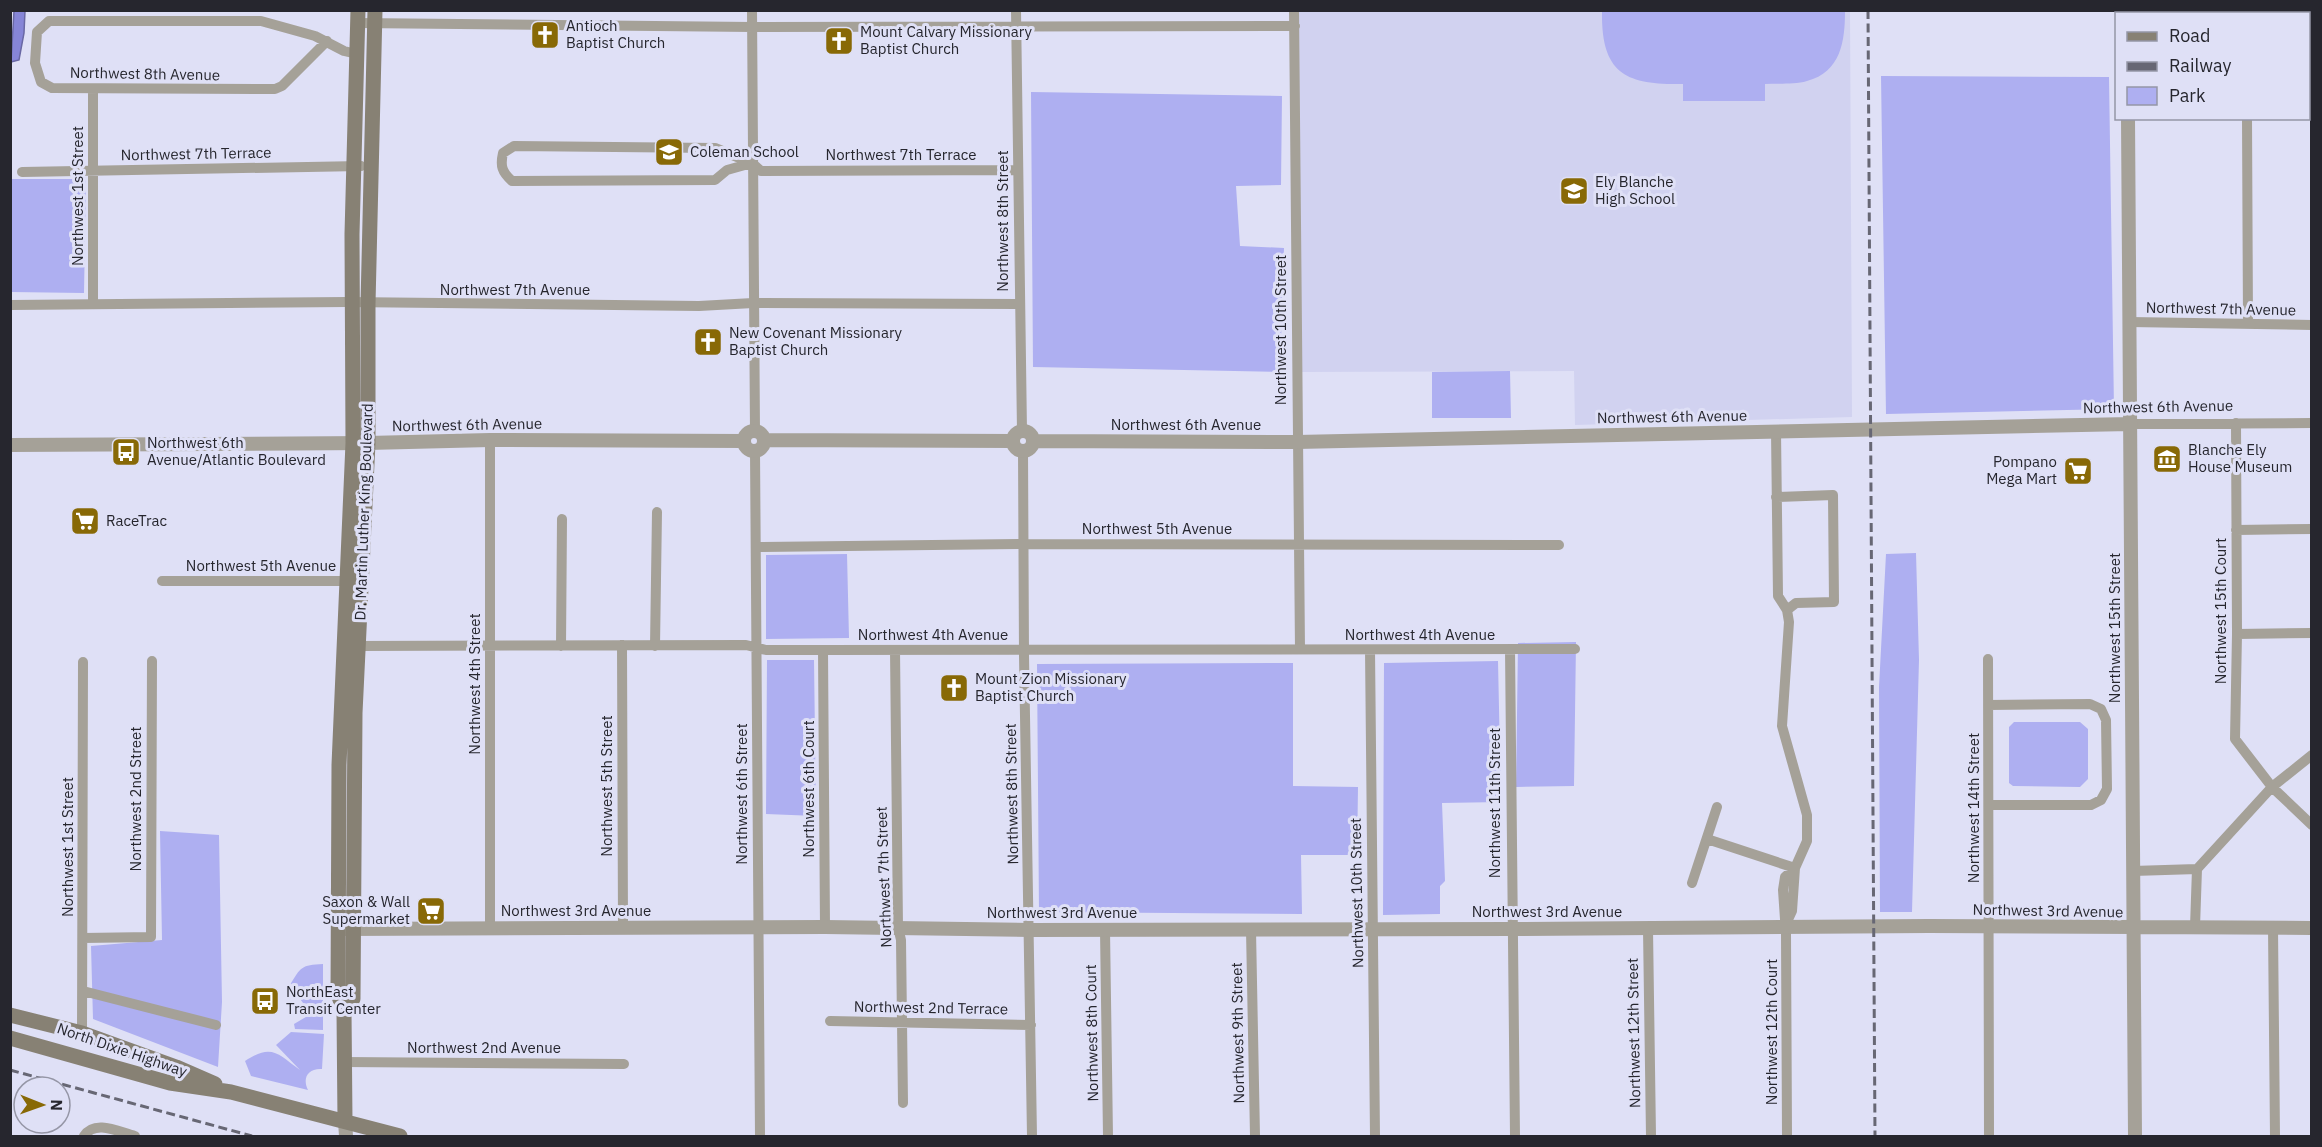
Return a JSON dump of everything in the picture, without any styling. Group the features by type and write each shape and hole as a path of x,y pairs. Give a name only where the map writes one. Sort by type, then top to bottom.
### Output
{"main road":[{"name":"Dr. Martin Luther King Boulevard","path":"357,16 352,302 360,443"},
{"name":"Dr. Martin Luther King Boulevard","path":"346,843 358,646 355,581 368,304 375,17"},
{"name":"Dr. Martin Luther King Boulevard","path":"346,1129 344,1011 338,994 346,929 342,682 355,581"},
{"name":"North Dixie Highway","path":"10,1015 82,1033 176,1067 231,1092 346,1129 400,1137"},
{"name":"North Dixie Highway","path":"10,1038 170,1083 231,1092"}],"street":[{"name":"Northwest 6th Street","path":"752,10 760,1137"},
{"name":"Northwest 8th Street","path":"1016,10 1032,1137"},
{"name":"Northwest 10th Street","path":"1294,10 1300,649"},
{"path":"357,16 752,27 1294,26"},
{"name":"Northwest 8th Avenue","path":"327,41 282,86 275,89 52,88 41,82 35,63 37,32 49,21 261,21 327,41 344,51 357,54"},
{"name":"Northwest 1st Street","path":"93,89 93,303"},
{"name":"Northwest 15th Street","path":"2128,120 2135,1137"},
{"path":"2247,120 2248,324"},
{"name":"Northwest 7th Terrace","path":"752,162 727,170 715,180 512,182 504,174 500,164 503,153 514,146 715,147 726,154 752,162 761,171 1018,170"},
{"name":"Northwest 7th Terrace","path":"22,172 371,166"},
{"name":"Northwest 7th Avenue","path":"10,305 352,302 368,304 699,306 753,303 1019,304"},
{"name":"Northwest 7th Avenue","path":"2130,322 2312,325"},
{"name":"Northwest 15th Court","path":"2236,423 2235,739 2272,787 2312,825"},
{"name":"Northwest 6th Avenue","path":"10,445 674,439 1297,442 2130,424 2312,423"},
{"path":"1776,431 1778,596 1787,610 1788,622 1782,726 1808,830 1807,841 1795,868 1785,877 1783,890 1785,927"},
{"name":"Northwest 4th Street","path":"490,440 490,927"},
{"path":"1776,497 1833,495 1834,602 1796,603 1787,610"},
{"path":"655,646 657,512"},
{"path":"561,646 562,519"},
{"path":"2236,530 2312,529"},
{"name":"Northwest 5th Avenue","path":"756,547 1024,544 1559,545"},
{"name":"Northwest 5th Avenue","path":"162,581 355,581"},
{"path":"2237,634 2312,633"},
{"name":"Northwest 5th Street","path":"622,645 622,927"},
{"name":"Northwest 4th Avenue","path":"358,646 746,645 757,648 823,650 1575,649"},
{"name":"Northwest 6th Court","path":"823,650 825,927"},
{"name":"Northwest 7th Street","path":"895,650 898,927 901,940 903,1103"},
{"name":"Northwest 10th Street","path":"1370,650 1375,1137"},
{"name":"Northwest 11th Street","path":"1510,650 1511,929 1515,1137"},
{"name":"Northwest 14th Street","path":"1988,659 1989,1137"},
{"name":"Northwest 2nd Street","path":"83,938 151,937 152,661"},
{"name":"Northwest 1st Street","path":"82,1033 83,662"},
{"path":"1988,705 2090,704 2101,709 2106,720 2107,789 2101,800 2091,805 1989,805"},
{"path":"2195,927 2197,869 2272,787 2312,755"},
{"path":"1692,883 1717,807"},
{"path":"1707,839 1795,868"},
{"path":"2133,871 2197,869"},
{"name":"Northwest 3rd Avenue","path":"346,929 898,927 1030,930 1251,930 1990,926 2312,928"},
{"name":"Northwest 12th Court","path":"1785,927 1787,1137"},
{"path":"2273,927 2275,1137"},
{"name":"Northwest 12th Street","path":"1648,928 1651,1137"},
{"name":"Northwest 8th Court","path":"1105,930 1108,1137"},
{"name":"Northwest 9th Street","path":"1251,930 1255,1137"},
{"path":"83,991 216,1025"},
{"name":"Northwest 2nd Terrace","path":"830,1021 1031,1025"},
{"name":"Northwest 2nd Avenue","path":"344,1062 624,1064"},
{"path":"85,1134 95,1127 135,1137"}],"shaded area":[{"path":"14,11 25,11 24,33 19,60 11,62"},
{"name":"Ely Blanche High School","path":"1295,11 1850,11 1852,417 1575,425 1574,371 1301,372"}],"green space":[{"path":"1602,11 1845,11 1845,22 1839,54 1834,63 1818,77 1797,83 1765,84 1765,101 1683,101 1683,84 1646,82 1620,71 1612,62 1606,49"},
{"path":"1881,76 2109,77 2114,409 1886,414"},
{"path":"1031,92 1282,96 1281,185 1236,186 1240,246 1284,248 1280,372 1033,367"},
{"path":"11,179 86,179 84,293 11,292"},
{"path":"1510,371 1511,418 1432,418 1432,372"},
{"path":"1916,553 1919,660 1912,912 1880,912 1879,687 1886,554"},
{"path":"847,554 849,638 766,639 766,555"},
{"path":"1576,642 1574,786 1516,787 1518,643"},
{"path":"767,660 814,660 816,816 766,814"},
{"path":"1498,661 1501,802 1442,803 1445,881 1440,886 1440,914 1383,915 1384,663"},
{"path":"1293,663 1293,786 1358,787 1357,855 1301,855 1302,914 1039,912 1037,664"},
{"path":"2014,722 2080,722 2088,729 2088,779 2080,787 2013,786 2009,783 2009,727"},
{"path":"160,831 219,835 222,1002 218,1067 93,1019 91,946 162,940"},
{"path":"323,964 323,1030 295,1029 294,1024 311,1014 290,985 302,968"},
{"path":"291,1032 324,1034 322,1069 313,1070 307,1075 308,1090 251,1076 245,1061 268,1052 280,1055 300,1070 276,1045"}],"railway":[{"path":"1868,10 1875,1136"},
{"path":"10,1070 252,1136"}],"place":[{"name":"Antioch Baptist Church","path":"545,35"},
{"name":"Mount Calvary Missionary Baptist Church","path":"839,41"},
{"name":"Coleman School","path":"669,152"},
{"name":"Ely Blanche High School","path":"1574,191"},
{"name":"New Covenant Missionary Baptist Church","path":"708,342"},
{"name":"Northwest 6th Avenue/Atlantic Boulevard","path":"126,452"},
{"name":"Blanche Ely House Museum","path":"2167,459"},
{"name":"Pompano Mega Mart","path":"2078,471"},
{"name":"RaceTrac","path":"85,521"},
{"name":"Mount Zion Missionary Baptist Church","path":"954,688"},
{"name":"Saxon & Wall Supermarket","path":"431,911"},
{"name":"NorthEast Transit Center","path":"265,1001"}]}
